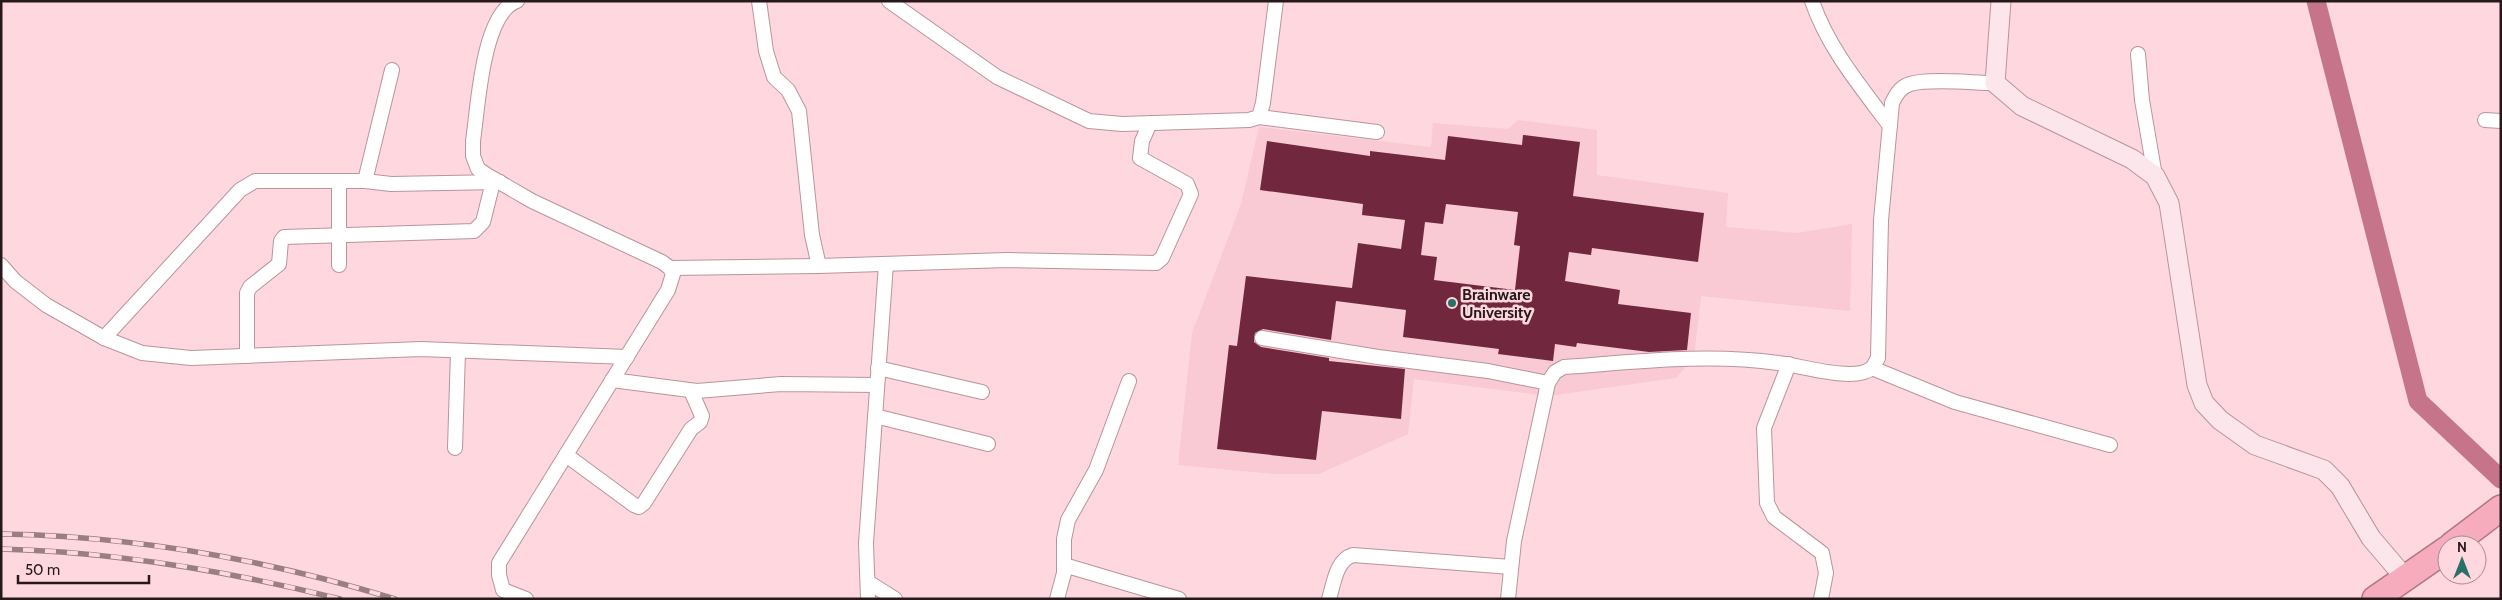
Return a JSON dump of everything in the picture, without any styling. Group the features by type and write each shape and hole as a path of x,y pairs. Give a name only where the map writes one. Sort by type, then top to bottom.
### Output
{"highway":[{"path":"2465,535 2499,509"},
{"path":"2375,599 2437,556"}],"street":[{"path":"517,1 510,4 501,13 487,45 473,141 474,156 478,169 532,201 670,268 819,266 1007,260 1156,263 1162,258 1191,194 1187,184 1140,158 1142,141 1150,123"},
{"path":"759,1 766,51 774,77 788,90 799,111 812,235 819,266"},
{"path":"889,1 998,77 1089,121 1122,124 1249,120 1259,117 1377,132"},
{"path":"1259,117 1263,103 1276,1"},
{"path":"1812,1 1818,18 1836,52 1890,126"},
{"path":"1995,83 2001,1"},
{"path":"2138,54 2142,100 2155,176 2168,203 2196,385 2204,403 2220,420 2255,445 2324,470 2340,486 2371,538 2406,579"},
{"path":"365,182 392,70"},
{"path":"1508,599 1516,532 1548,383 1555,372 1564,367 1708,358 1745,358 1789,364 1820,371 1860,374 1872,368 1878,358 1881,220 1892,103 1897,92 1909,84 1927,82 1995,83 2022,106 2132,159 2155,176"},
{"path":"2485,120 2501,122"},
{"path":"104,338 240,190 255,181 392,184 497,182"},
{"path":"339,182 339,266"},
{"path":"247,356 248,292 250,287 279,264 281,241 289,236 474,232 483,222 497,182"},
{"path":"868,599 866,543 886,264"},
{"path":"1,265 15,281 46,305 104,338 142,353 167,356 247,356 421,349 627,357"},
{"path":"526,599 503,590 499,575 499,564 668,290 673,274 670,268"},
{"path":"1262,338 1378,357 1488,371 1548,383"},
{"path":"455,448 458,351"},
{"path":"1789,364 1764,428 1767,503 1774,517 1822,553 1826,573 1821,599"},
{"path":"878,368 982,392"},
{"path":"1872,368 1955,402 2110,445"},
{"path":"612,380 691,390 781,384 877,385"},
{"path":"1057,599 1064,565 1064,539 1068,520 1096,470 1129,382"},
{"path":"566,455 634,505 639,506 644,503 691,430 700,422 702,416 691,390"},
{"path":"875,416 988,444"},
{"path":"1329,599 1340,563 1346,557 1353,555 1511,567"},
{"path":"1064,565 1179,599"},
{"path":"868,582 895,599"}],"shaded area":[{"name":"Brainware University","path":"1518,120 1597,130 1597,175 1728,193 1726,227 1797,233 1852,224 1850,311 1701,296 1694,357 1676,378 1548,396 1414,379 1408,434 1319,474 1274,474 1178,465 1192,333 1241,204 1259,127 1431,147 1433,123 1508,129"}],"building":[{"path":"1523,135 1580,142 1573,196 1704,213 1698,262 1592,248 1591,255 1569,252 1565,281 1620,290 1618,304 1691,313 1687,350 1649,352 1577,343 1576,347 1555,344 1553,361 1498,354 1499,349 1403,337 1406,310 1336,301 1331,340 1263,329 1255,333 1254,342 1261,347 1329,358 1329,361 1405,369 1401,419 1322,411 1316,460 1217,449 1229,345 1237,346 1246,276 1352,288 1358,243 1401,249 1405,220 1362,215 1363,204 1260,190 1267,141 1370,156 1370,151 1445,160 1448,136 1522,145","holes":["1446,204 1518,212 1514,245 1520,246 1515,290 1434,280 1437,257 1421,255 1425,222 1443,224"]}],"waterway":[{"path":"2316,1 2418,401 2501,479"}],"railway":[{"path":"1,534 101,540 151,545 200,553 299,573 395,599"},
{"path":"1,549 87,554 172,565 256,580 340,599"}],"place":[{"name":"Brainware University","path":"1452,303"}]}
